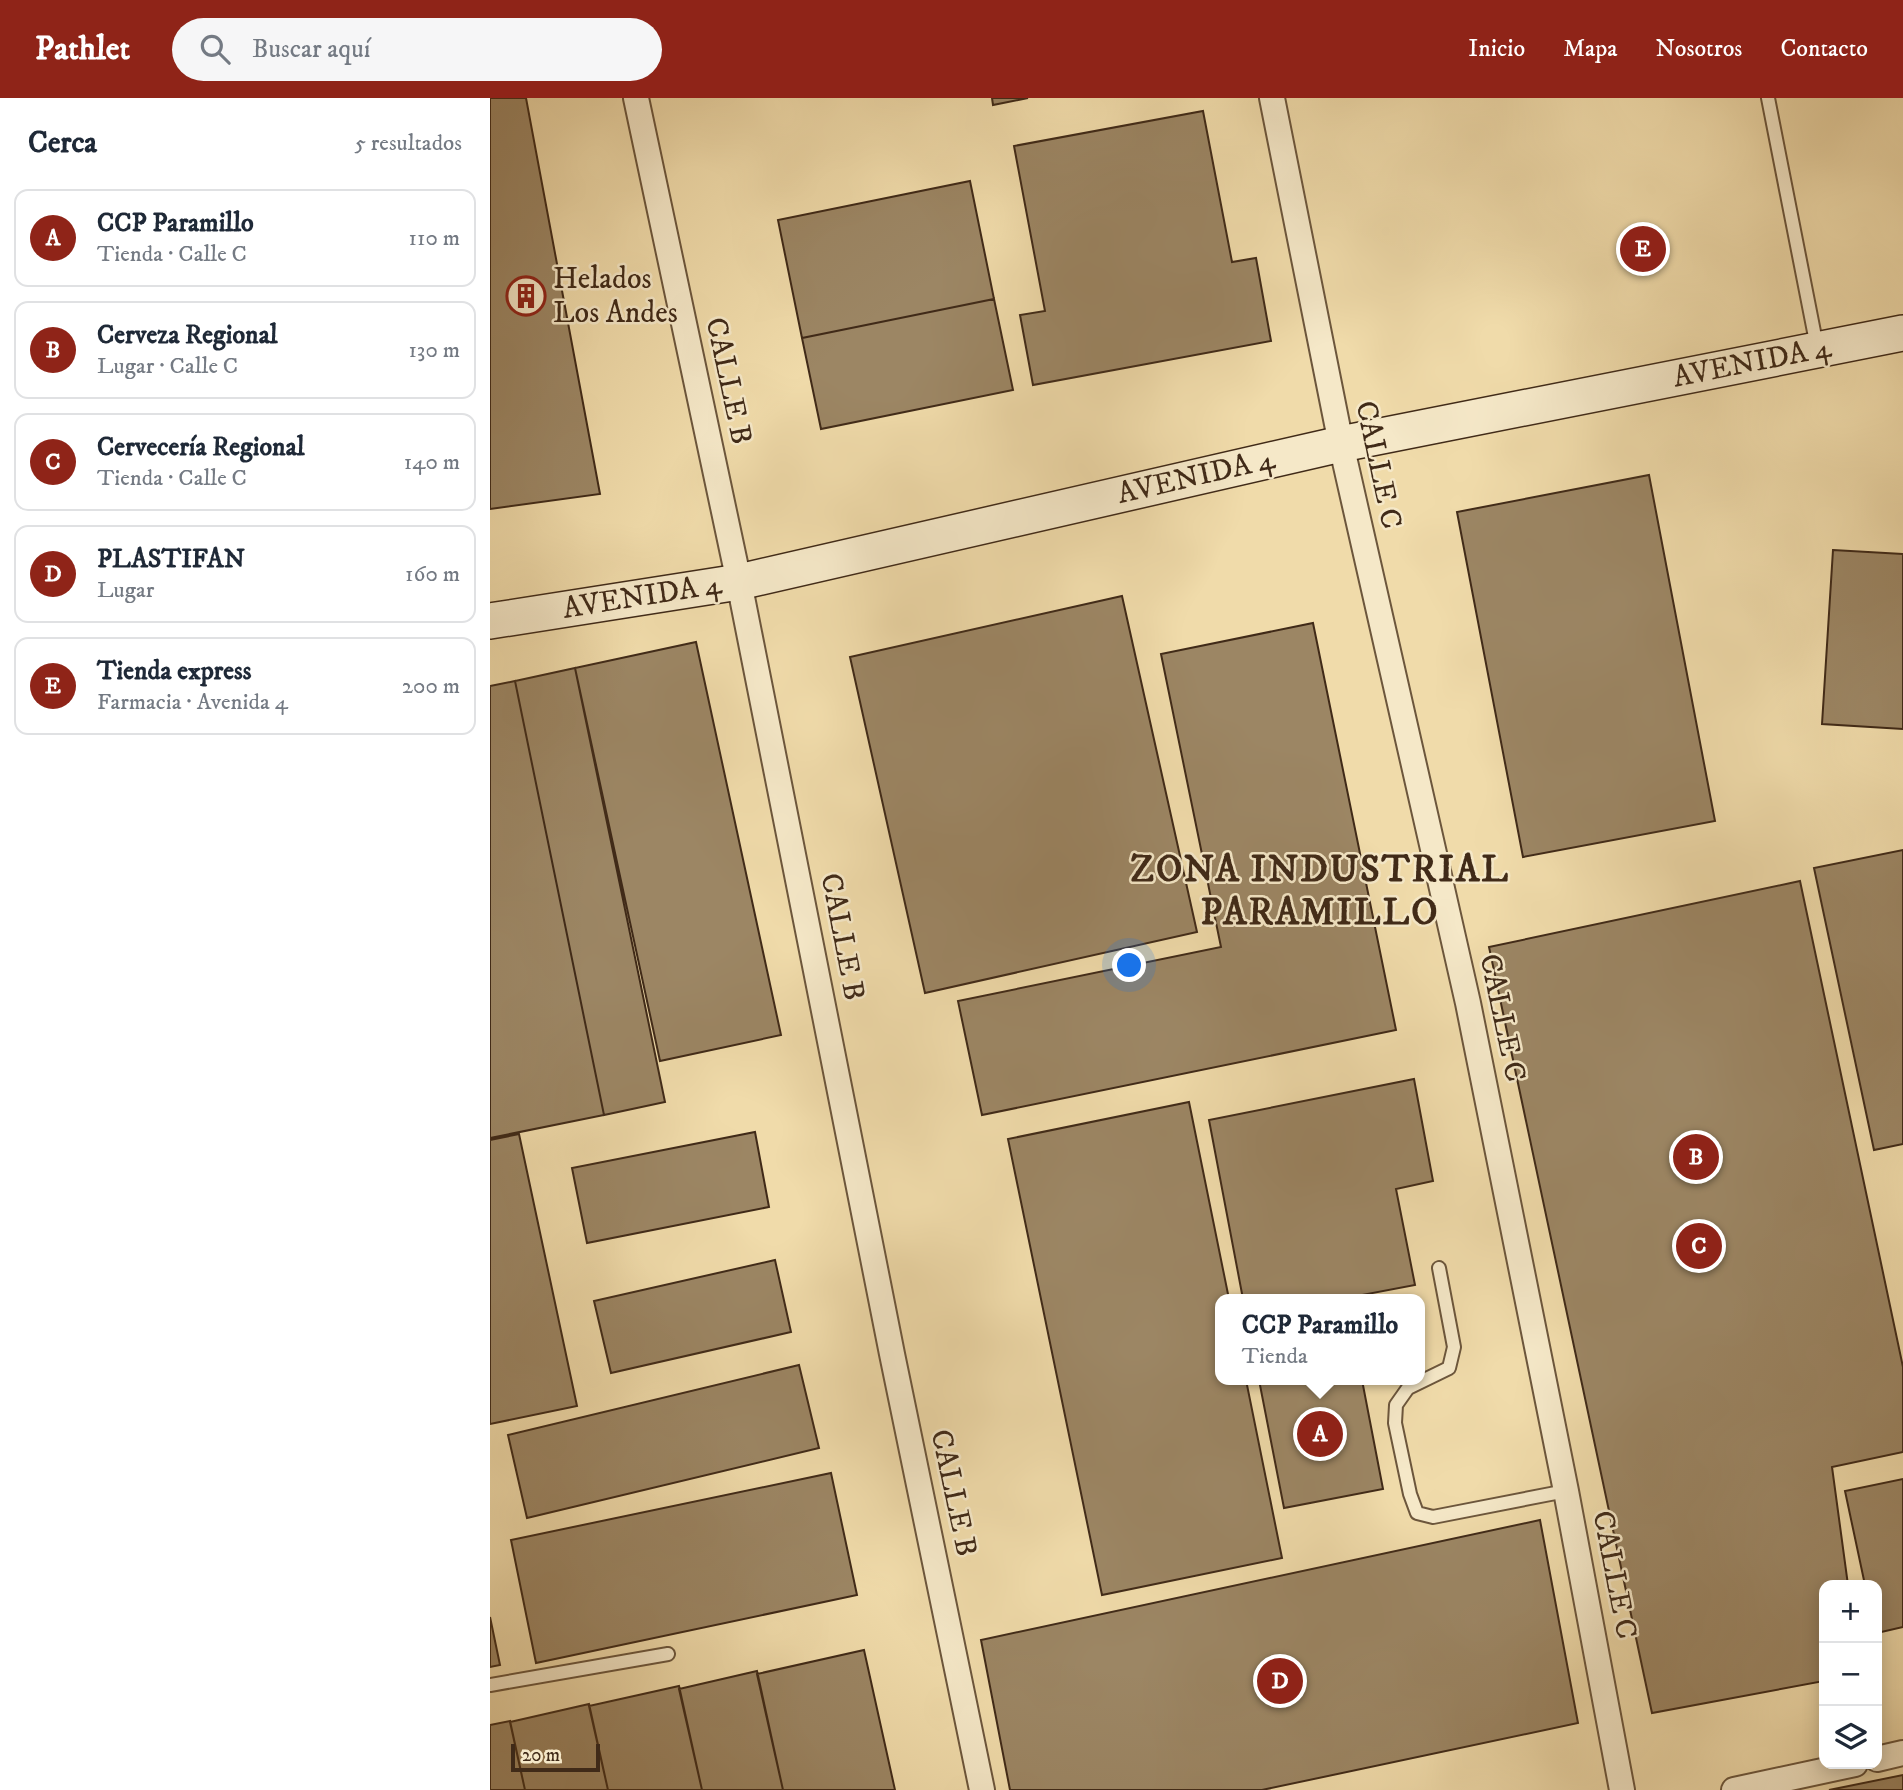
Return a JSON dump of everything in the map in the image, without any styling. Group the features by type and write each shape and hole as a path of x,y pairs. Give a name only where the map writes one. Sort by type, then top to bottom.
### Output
{"main road":[{"name":"AVENIDA 4","path":"490,621 739,582 1341,444 1903,333"}],"street":[{"name":"CALLE B","path":"636,98 739,582 892,1354 982,1790"},
{"name":"CALLE C","path":"1272,98 1341,444 1468,1003 1566,1490 1622,1790"},
{"path":"1882,1758 1903,1753"},
{"path":"1734,1790 1832,1769"}],"lane":[{"path":"1768,98 1818,350"},
{"path":"1425,1380 1449,1368 1454,1347 1439,1268"},
{"path":"1414,1385 1408,1388 1396,1405 1395,1423 1410,1494 1417,1513 1433,1517 1566,1490"},
{"path":"490,1685 668,1654"}],"building":[{"name":"Helados Los Andes","path":"490,98 526,98 600,494 490,509"},
{"path":"992,98 1028,98 993,105"},
{"path":"1203,111 1232,262 1256,258 1271,341 1033,385 1020,315 1045,311 1014,146"},
{"path":"970,181 994,299 802,338 778,220"},
{"path":"994,299 1013,390 821,429 802,338"},
{"path":"1649,475 1715,821 1523,857 1457,512"},
{"path":"1833,550 1903,554 1903,729 1822,724"},
{"path":"1122,596 1197,932 925,993 850,657"},
{"path":"1313,623 1396,1030 982,1115 958,1001 1221,947 1161,654"},
{"path":"696,642 781,1035 660,1061 575,668"},
{"path":"575,668 665,1102 604,1115 515,681"},
{"path":"515,681 604,1115 490,1138 490,686"},
{"path":"1903,850 1903,1144 1874,1150 1814,868"},
{"path":"1800,881 1903,1367 1903,1452 1832,1467 1847,1580 1819,1580 1819,1682 1652,1713 1489,947"},
{"path":"1414,1079 1433,1181 1396,1189 1415,1285 1367,1294 1242,1294 1209,1120"},
{"path":"1189,1102 1228,1294 1215,1294 1215,1385 1247,1385 1282,1558 1102,1595 1008,1139"},
{"path":"755,1132 769,1207 587,1243 572,1168"},
{"path":"519,1134 577,1406 490,1424 490,1140"},
{"path":"775,1260 791,1332 611,1373 594,1301"},
{"path":"799,1365 819,1448 527,1518 508,1435"},
{"path":"1260,1385 1363,1385 1383,1489 1284,1508"},
{"path":"831,1473 857,1595 536,1663 511,1540"},
{"path":"1903,1479 1903,1627 1882,1632 1882,1580 1864,1580 1845,1491"},
{"path":"1540,1520 1578,1723 1262,1790 1010,1790 981,1640"},
{"path":"490,1617 500,1665 490,1667"},
{"path":"864,1650 895,1790 783,1790 757,1674"},
{"path":"757,1671 783,1790 702,1790 679,1689"},
{"path":"679,1686 702,1790 608,1790 589,1706"},
{"path":"589,1704 608,1790 525,1790 510,1722"},
{"path":"510,1721 525,1790 490,1790 490,1725"},
{"path":"1903,1775 1903,1790 1829,1790"}],"place":[{"name":"Tienda express","path":"1643,249"},
{"name":"Helados Los Andes","path":"526,296"},
{"name":"Cerveza Regional","path":"1696,1157"},
{"name":"Cervecería Regional","path":"1699,1246"},
{"name":"CCP Paramillo","path":"1320,1434"},
{"name":"PLASTIFAN","path":"1280,1681"}],"district":[{"name":"ZONA INDUSTRIAL PARAMILLO","path":"1320,892"}]}
